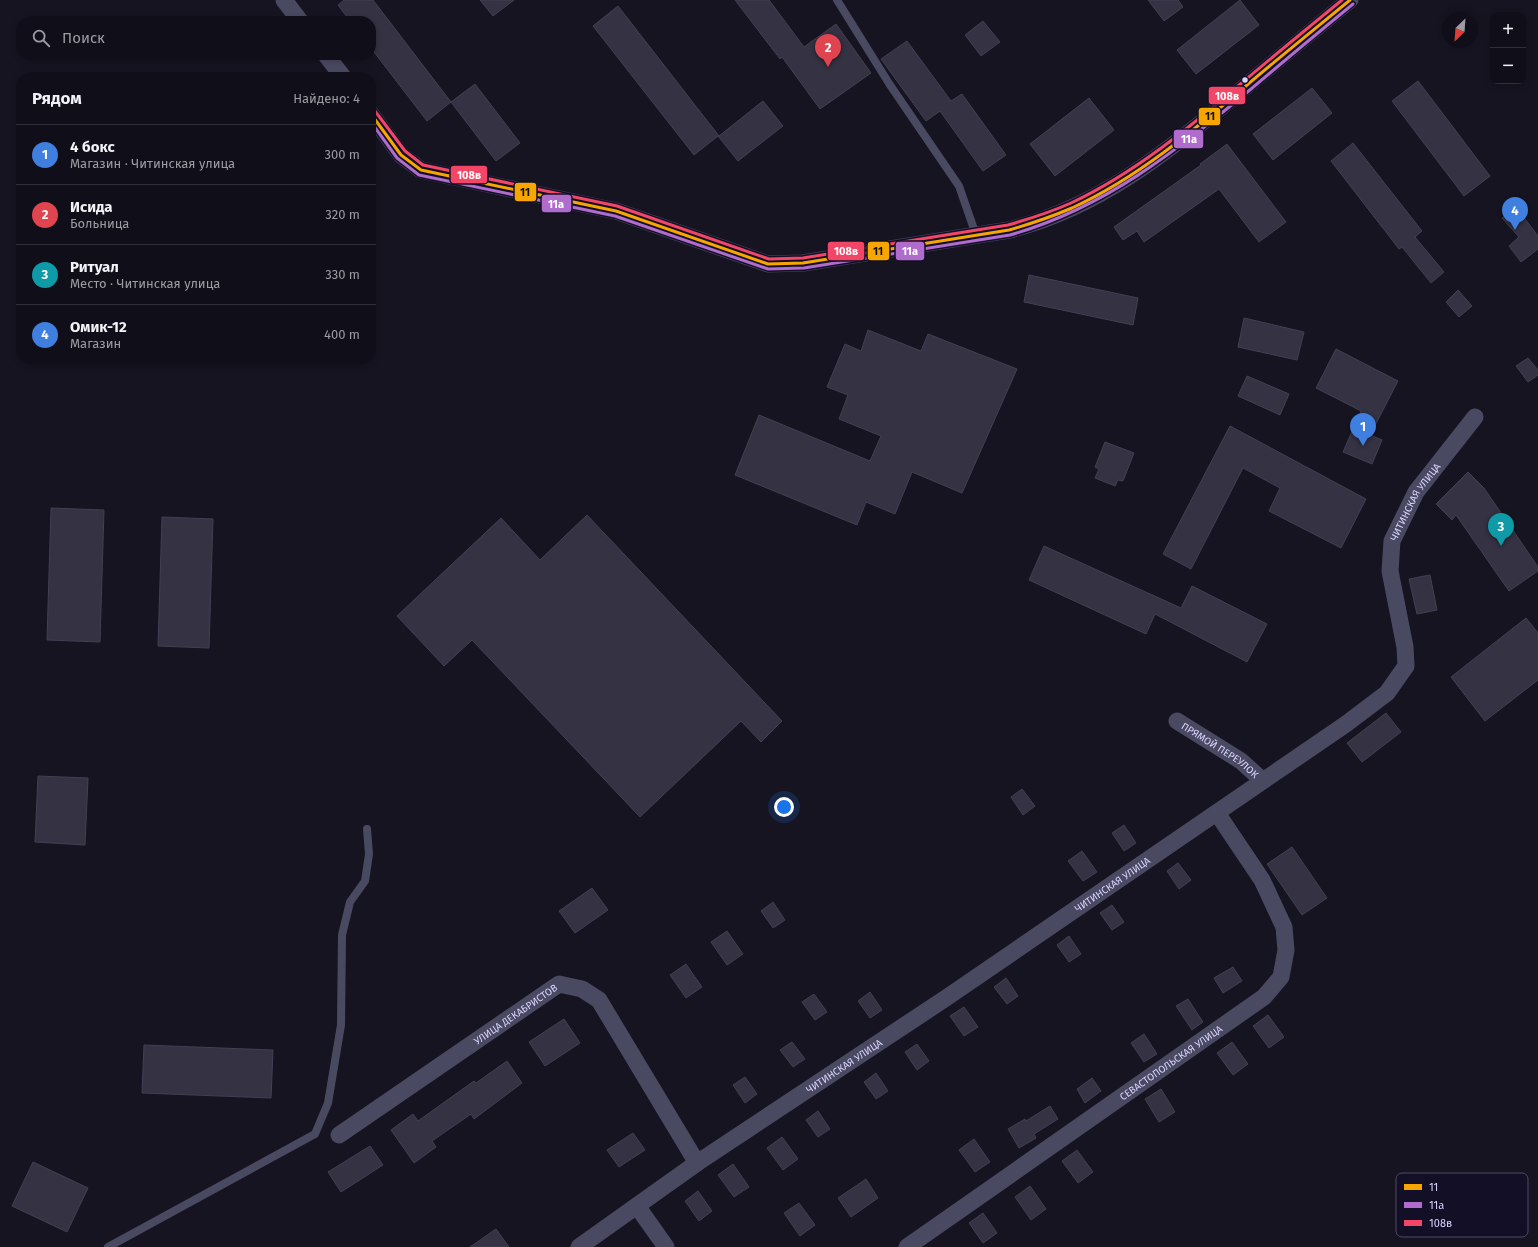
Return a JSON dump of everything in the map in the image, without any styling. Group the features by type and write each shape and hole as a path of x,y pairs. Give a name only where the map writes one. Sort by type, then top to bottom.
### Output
{"street":[{"path":"284,0 296,16"},
{"path":"376,121 401,155 421,170 616,211 768,264 803,263 976,234 1009,230 1038,223 1085,202 1119,184 1168,150 1350,0"},
{"path":"330,60 339,72"},
{"name":"ЧИТИНСКАЯ УЛИЦА","path":"579,1247 697,1163 946,998 1217,813 1262,780 1346,724 1387,693 1406,666 1405,646 1390,571 1392,540 1416,492 1475,417"},
{"name":"ПРЯМОЙ ПЕРЕУЛОК","path":"1177,721 1241,761 1262,780"},
{"name":"СЕВАСТОПОЛЬСКАЯ УЛИЦА","path":"907,1247 1264,997 1281,977 1286,950 1284,927 1262,880 1217,813"},
{"name":"УЛИЦА ДЕКАБРИСТОВ","path":"339,1135 451,1060 559,984 582,989 599,1000 697,1163"},
{"path":"637,1206 666,1247"}],"lane":[{"path":"837,0 890,85 959,186 976,234"},
{"path":"108,1247 315,1134 328,1102 341,1025 342,935 350,902 365,882 369,854 367,829"}],"building":[{"path":"344,0 373,0 451,102 427,121 376,55 376,16 346,16 338,5"},
{"path":"480,0 514,0 493,16"},
{"path":"735,0 769,0 804,47 836,24 871,73 820,109 782,57 780,59"},
{"path":"1148,0 1178,0 1183,7 1164,21"},
{"path":"1240,0 1259,25 1196,74 1177,50"},
{"path":"618,6 719,136 763,101 783,126 738,161 718,136 694,155 593,26"},
{"path":"983,21 1000,42 981,56 965,35"},
{"path":"907,41 951,101 962,94 1006,155 983,171 940,111 926,121 881,59"},
{"path":"1418,81 1490,176 1464,196 1392,101"},
{"path":"475,84 520,143 496,161 451,102"},
{"path":"1312,88 1332,113 1273,160 1253,134"},
{"path":"1089,98 1114,130 1055,176 1030,144"},
{"path":"1353,143 1422,231 1415,237 1444,272 1431,283 1402,247 1399,249 1331,161"},
{"path":"1227,144 1286,222 1259,242 1219,189 1144,242 1137,231 1123,240 1114,227 1201,165 1200,164"},
{"path":"1516,207 1538,236 1538,249 1521,262 1509,246 1519,237 1502,218"},
{"path":"1029,275 1138,298 1133,325 1024,302"},
{"path":"1458,290 1472,306 1459,317 1446,302"},
{"path":"1244,318 1304,332 1297,360 1238,347"},
{"path":"868,330 921,351 928,334 1017,369 962,493 912,472 895,514 866,502 857,525 735,475 759,415 870,461 881,436 839,419 848,395 827,387 845,344 861,351"},
{"path":"1336,349 1398,381 1370,435 1382,440 1372,464 1343,452 1361,411 1316,388"},
{"path":"1528,358 1538,370 1538,375 1528,382 1516,366"},
{"path":"1247,376 1289,394 1280,415 1238,396"},
{"path":"1230,426 1366,499 1341,548 1269,511 1280,488 1243,468 1191,569 1163,554"},
{"path":"1105,442 1134,453 1123,481 1118,480 1115,486 1095,478 1099,469 1095,467"},
{"path":"1468,472 1484,488 1538,567 1538,571 1509,591 1456,515 1452,520 1436,504"},
{"path":"51,508 104,510 100,642 47,640"},
{"path":"587,515 782,721 761,742 741,721 640,817 472,640 444,666 397,616 501,518 540,560"},
{"path":"162,517 213,519 209,648 158,646"},
{"path":"1044,546 1181,608 1192,586 1267,624 1247,662 1155,614 1146,634 1029,580"},
{"path":"1430,575 1437,610 1417,614 1409,579"},
{"path":"1526,618 1538,633 1538,680 1485,721 1451,677"},
{"path":"1386,713 1401,732 1362,762 1347,743"},
{"path":"38,776 88,778 85,845 35,842"},
{"path":"1022,789 1035,806 1023,815 1011,797"},
{"path":"1124,825 1136,843 1124,851 1112,833"},
{"path":"1292,847 1327,898 1302,915 1267,864"},
{"path":"1082,851 1097,872 1083,881 1068,861"},
{"path":"1178,863 1191,880 1179,889 1167,871"},
{"path":"592,888 608,910 575,933 559,911"},
{"path":"773,902 785,920 773,928 761,911"},
{"path":"1112,905 1124,922 1112,930 1100,913"},
{"path":"727,931 743,954 727,965 711,942"},
{"path":"1069,936 1081,954 1069,962 1057,945"},
{"path":"686,964 702,987 686,998 670,975"},
{"path":"1233,967 1242,981 1223,993 1214,978"},
{"path":"1006,978 1018,996 1007,1004 994,987"},
{"path":"870,992 882,1010 870,1018 858,1001"},
{"path":"814,994 827,1012 815,1020 802,1002"},
{"path":"1188,999 1203,1022 1192,1030 1176,1006"},
{"path":"964,1007 978,1027 964,1036 950,1016"},
{"path":"1268,1015 1284,1037 1269,1048 1253,1026"},
{"path":"564,1019 580,1043 545,1066 529,1042"},
{"path":"1144,1034 1157,1054 1144,1062 1131,1043"},
{"path":"792,1042 805,1059 793,1067 780,1050"},
{"path":"1232,1042 1248,1064 1233,1075 1217,1053"},
{"path":"917,1044 929,1061 917,1070 905,1052"},
{"path":"144,1045 273,1050 271,1098 142,1093"},
{"path":"507,1061 522,1083 474,1119 471,1114 432,1141 436,1147 414,1163 391,1130 413,1114 418,1121 474,1081 476,1083"},
{"path":"876,1073 888,1091 876,1099 864,1082"},
{"path":"745,1077 757,1094 745,1103 733,1085"},
{"path":"1092,1078 1101,1091 1085,1103 1077,1089"},
{"path":"1161,1089 1175,1112 1159,1122 1145,1099"},
{"path":"1050,1106 1058,1119 1034,1134 1036,1138 1019,1148 1008,1129 1025,1119 1026,1121"},
{"path":"818,1111 830,1129 818,1137 806,1120"},
{"path":"633,1133 645,1150 619,1167 607,1150"},
{"path":"782,1137 798,1159 783,1170 767,1148"},
{"path":"974,1139 990,1162 975,1172 959,1150"},
{"path":"370,1146 383,1165 341,1192 328,1172"},
{"path":"1077,1150 1093,1172 1078,1183 1062,1161"},
{"path":"33,1162 88,1188 67,1232 12,1206"},
{"path":"733,1164 749,1187 734,1197 718,1175"},
{"path":"866,1179 878,1198 851,1217 838,1198"},
{"path":"1030,1186 1046,1209 1031,1220 1015,1197"},
{"path":"698,1191 712,1211 699,1221 685,1201"},
{"path":"799,1203 815,1225 800,1236 784,1213"},
{"path":"983,1213 997,1233 983,1243 969,1223"},
{"path":"496,1229 509,1247 470,1247"}],"transit line":[{"name":"108в","path":"376,112 405,151 423,165 617,206 769,259 803,258 1008,225 1071,203 1117,178 1161,148 1342,0"},
{"name":"11","path":"376,121 401,155 421,170 616,211 768,264 803,263 1009,230 1072,208 1119,183 1164,152 1350,0"},
{"name":"11а","path":"376,129 397,158 419,175 615,216 768,269 804,268 1010,235 1045,224 1077,210 1138,175 1167,155 1223,112 1353,4"}],"place":[{"name":"Исида","path":"828,67"},
{"name":"Омик-12","path":"1515,230"},
{"name":"4 бокс","path":"1363,446"},
{"name":"Ритуал","path":"1501,546"}]}
